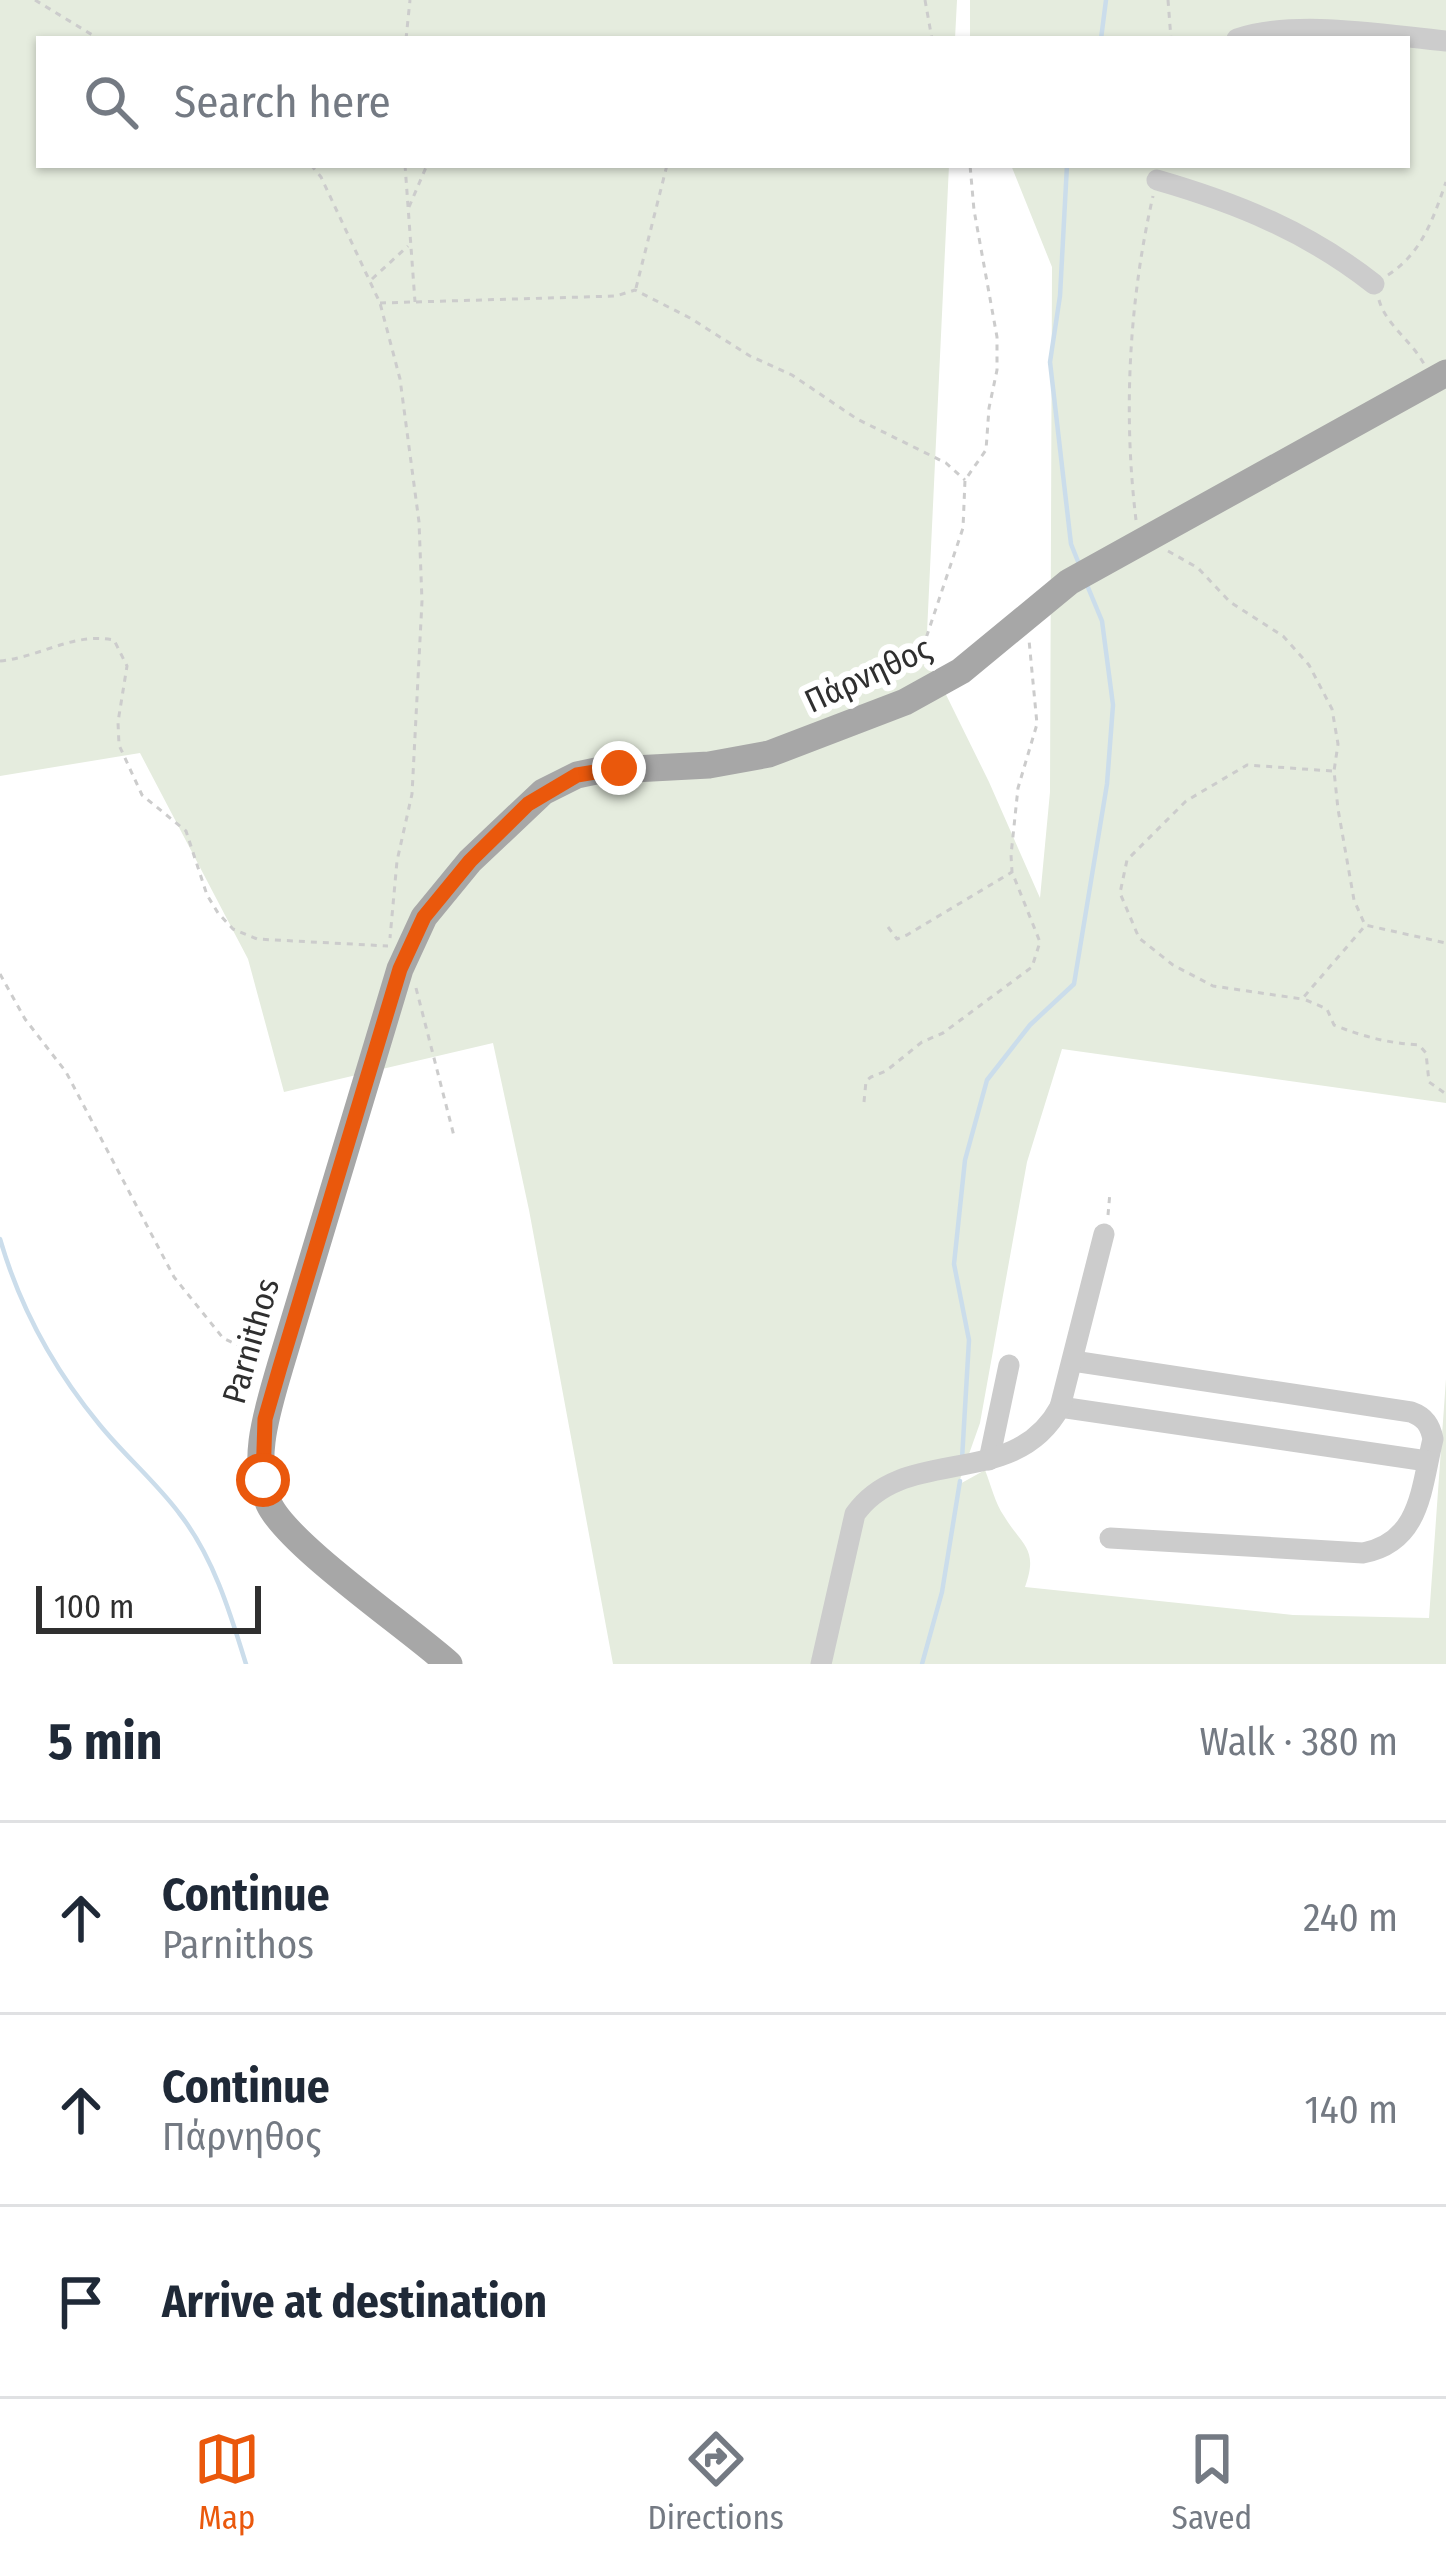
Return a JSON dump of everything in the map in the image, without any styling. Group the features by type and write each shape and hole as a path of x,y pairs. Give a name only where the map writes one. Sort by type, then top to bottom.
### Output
{"main road":[{"name":"Πάρνηθος","path":"395,957 470,861 528,804 560,782 619,768 736,762 797,746 905,702 961,671 1069,581 1439,377"},
{"name":"Parnithos","path":"395,957 265,1419 261,1455 270,1506 295,1536 449,1664"}],"street":[{"path":"1246,36 1291,30 1376,36"},
{"path":"1410,38 1446,41"},
{"path":"1156,180 1259,213 1346,262 1374,284"},
{"path":"821,1664 855,1514 866,1498 879,1487 904,1478 1023,1449 1041,1435 1060,1407 1104,1234"},
{"path":"1073,1361 1411,1412 1431,1429 1427,1461 1405,1532 1382,1549 1363,1553 1110,1538"},
{"path":"989,1460 1009,1365"},
{"path":"1060,1407 1427,1461"}],"path":[{"path":"35,0 94,36"},
{"path":"406,36 410,0"},
{"path":"925,0 931,36"},
{"path":"1168,0 1172,36"},
{"path":"314,168 380,303 411,444 422,601 412,794 397,861 395,957 420,992 454,1136"},
{"path":"405,168 416,304"},
{"path":"408,208 426,168"},
{"path":"635,290 666,168"},
{"path":"905,702 963,528 965,480 986,450 988,408 997,370 997,337 970,168"},
{"path":"1156,180 1145,231 1128,389 1137,522 1146,538 1198,568 1230,602 1283,636 1309,665 1332,709 1338,744 1334,771 1354,900 1365,925"},
{"path":"1439,377 1384,316 1374,284 1402,266 1426,236 1446,182"},
{"path":"371,280 408,246"},
{"path":"380,303 616,296 635,290 750,356 792,374 857,419 946,463 965,480"},
{"path":"864,1102 871,1077 922,1042 944,1034 1032,967 1040,942 1012,872 1018,788 1037,724 1027,613"},
{"path":"0,661 25,659 76,638 115,640 127,666 119,745 142,794 186,831 207,895 218,913 233,929 257,939 395,957"},
{"path":"1334,771 1247,765 1186,801 1127,860 1120,893 1139,938 1173,965 1214,986 1302,999 1327,1009 1334,1025 1356,1034 1391,1045 1419,1045 1426,1053 1429,1082 1446,1094"},
{"path":"888,927 897,939 1012,872"},
{"path":"1365,925 1446,943"},
{"path":"1302,999 1365,925"},
{"path":"0,974 25,1019 66,1072 174,1277 223,1338 280,1367"},
{"path":"1104,1234 1110,1192"}],"shaded area":[{"path":"0,0 957,0 955,36 36,36 36,168 949,168 926,654 1040,898 1050,792 1052,267 1012,168 1410,168 1410,36 970,36 970,0 1446,0 1446,1103 1062,1049 1027,1162 980,1423 958,1485 985,1470 1001,1511 1029,1555 1025,1587 1293,1615 1429,1618 1446,1379 1446,1664 613,1664 529,1210 493,1043 284,1092 248,959 140,753 0,776"}],"waterway":[{"path":"1101,36 1106,0"},
{"path":"1067,168 1060,296 1050,362 1071,544 1079,564"},
{"path":"962,1459 969,1340 954,1264 965,1160 987,1080 1030,1025 1074,984 1107,784 1113,705 1102,621 1087,585"},
{"path":"0,1239 28,1313 67,1381 170,1501 202,1547 246,1664"},
{"path":"922,1664 942,1592 960,1481"}],"route":[{"path":"263,1480 265,1419 400,969 424,917 470,861 543,792 577,775 619,768"}]}
